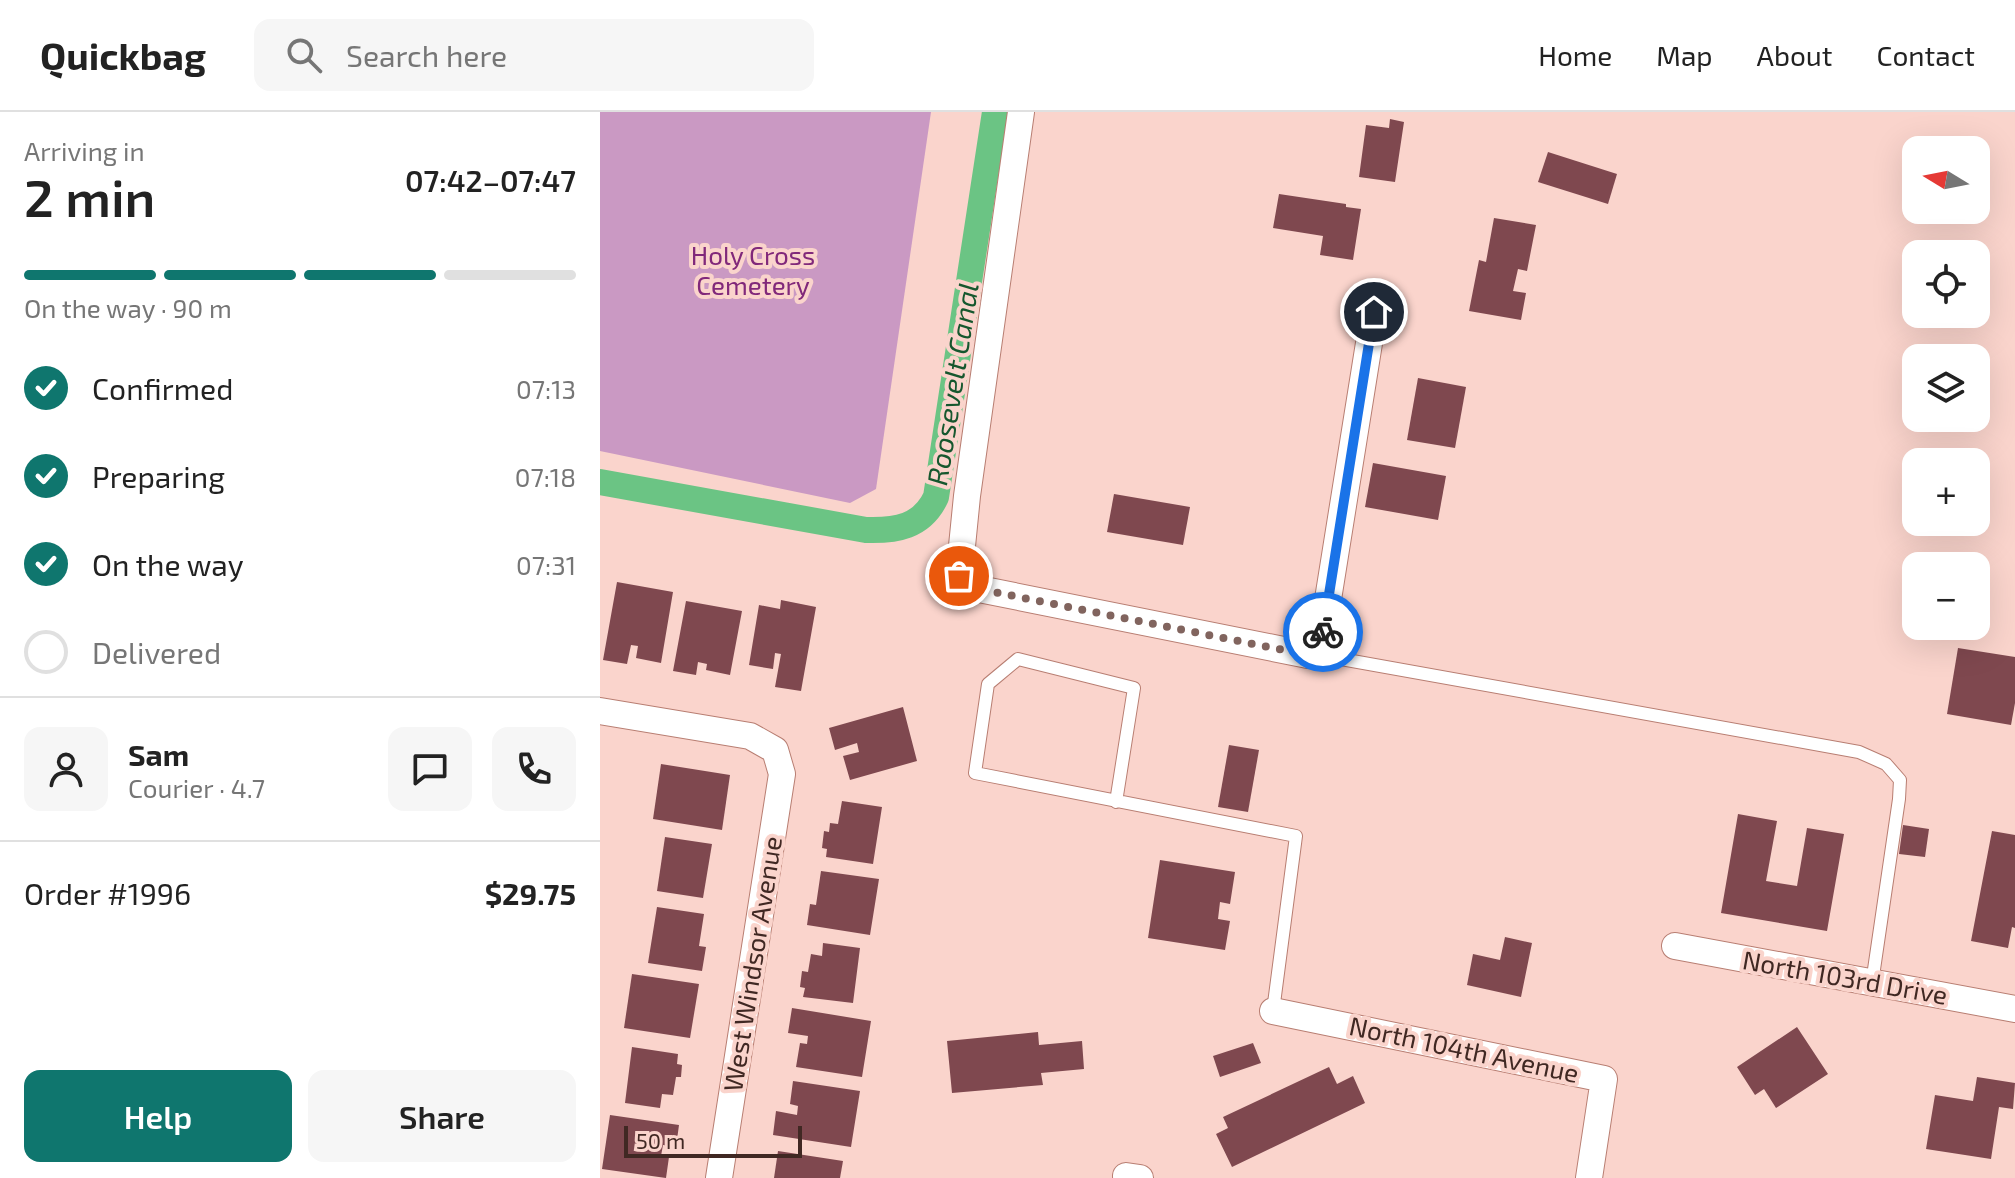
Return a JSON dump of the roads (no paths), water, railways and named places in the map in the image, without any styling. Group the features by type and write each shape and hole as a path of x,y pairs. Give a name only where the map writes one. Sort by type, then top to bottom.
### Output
{"street":[{"path":"1021,112 967,496 959,576 974,588 1312,651 1321,643 1374,312"},
{"name":"West Windsor Avenue","path":"600,711 750,736 775,750 782,774 719,1178"},
{"name":"North 103rd Drive","path":"1675,946 2015,1009"},
{"name":"North 104th Avenue","path":"1273,1011 1604,1079 1589,1178"}],"lane":[{"path":"1312,651 1330,657 1859,752 1886,764 1900,780 1899,799 1872,983"},
{"path":"1116,802 1134,688 1018,659 988,684 975,773 1116,802 1296,836 1273,1011"}],"waterway":[{"name":"Roosevelt Canal","path":"600,482 866,530 898,528 923,515 936,497 995,112"}],"park label":[{"name":"Holy Cross Cemetery","path":"753,271"}]}
